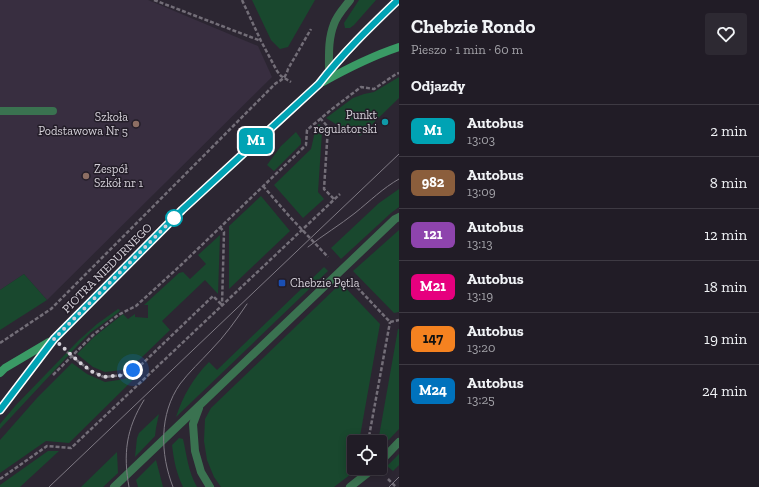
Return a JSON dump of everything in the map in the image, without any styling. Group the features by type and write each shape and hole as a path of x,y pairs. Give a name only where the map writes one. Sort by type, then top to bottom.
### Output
{"main road":[{"name":"PIOTRA NIEDURNEGO","path":"0,410 54,339 182,210 319,84 364,33 398,0"},
{"name":"PIOTRA NIEDURNEGO","path":"319,84 376,55 399,47"},
{"name":"PIOTRA NIEDURNEGO","path":"0,373 5,368 54,339"}],"lane":[{"path":"329,71 329,48 334,23 350,0"},
{"path":"0,111 53,111"},
{"path":"114,487 346,265 395,219 399,217"},
{"path":"199,407 193,424 195,452 201,472 210,487"},
{"path":"387,455 399,442"},
{"path":"350,487 365,475"}],"path":[{"path":"154,0 261,41"},
{"path":"242,0 277,71 281,76 290,82"},
{"path":"0,343 50,309 276,83 284,78 314,24"},
{"path":"49,379 93,335 118,315 136,306 306,146 307,130 320,118 362,87 374,89 399,73"},
{"path":"320,118 328,126 324,189 334,200"},
{"path":"263,186 297,225"},
{"path":"0,479 47,446 71,448 340,194"},
{"path":"220,227 224,232 222,305"},
{"path":"54,339 91,371 104,377 124,375 142,364 213,296 222,305"},
{"path":"369,435 390,322 399,320"}],"shaded area":[{"name":"Zespół Szkół nr 1","path":"0,0 148,0 258,46 272,77 47,300 24,274 0,290"}],"green space":[{"path":"252,0 315,0 288,47 280,49 271,40"},
{"path":"359,0 376,0 354,25 350,28 345,28 344,23"},
{"path":"399,77 399,98 360,136 352,127 339,126 326,118 353,98 374,92"},
{"path":"319,124 322,132 318,192 324,199 303,218 274,185 311,149 316,127"},
{"path":"296,132 301,139 301,144 274,171 267,165 281,146"},
{"path":"399,189 399,207 341,259 331,248 379,203"},
{"path":"261,196 290,231 229,289 229,226"},
{"path":"399,230 399,312 394,313 353,271"},
{"path":"220,235 218,294 205,280 162,321 170,330 139,360 122,370 105,372 93,367 77,354 94,337 123,314 128,319 135,314 135,317 148,318 148,305 144,305 179,273 183,272 190,279 206,264 198,255"},
{"path":"324,267 328,271 176,417 189,388 198,374 209,362 217,370"},
{"path":"24,274 47,300 0,330 0,290"},
{"path":"341,283 380,324 360,435 347,435 347,475 350,475 334,487 221,487 214,477 207,460 204,441 205,419 211,408"},
{"path":"118,309 120,310 119,312 90,333 80,343 0,429 0,424 16,405 79,340 97,324"},
{"path":"399,329 399,429 387,442 387,435 379,435"},
{"path":"72,363 87,374 105,382 125,379 144,369 69,443 46,441 0,473 0,440 37,398"},
{"path":"159,414 155,436 135,457 139,433"},
{"path":"179,438 183,439 190,469 197,487 183,487 172,445"},
{"path":"48,451 59,451 20,487 0,487 0,485"},
{"path":"117,452 118,473 103,487 81,487"},
{"path":"399,454 399,465 393,471 387,466"},
{"path":"156,460 163,487 138,487 136,480"}],"tram line":[{"path":"49,487 399,154"},
{"path":"308,247 399,179"},
{"path":"173,487 164,448 165,421 168,408 180,384 221,339 247,304"},
{"path":"129,487 126,453 133,421 144,400"},
{"path":"389,487 399,477"}],"bus line":[{"name":"M1","path":"0,410 54,339 182,210 319,84 364,33 398,0"}],"place":[{"name":"Punkt regulatorski","path":"385,122"},
{"name":"Szkoła Podstawowa Nr 5","path":"136,124"},
{"name":"Zespół Szkół nr 1","path":"86,176"},
{"name":"Chebzie Pętla","path":"282,283"}],"route":[{"path":"133,370 124,375 104,377 91,371 79,362 54,339 174,218"}]}
